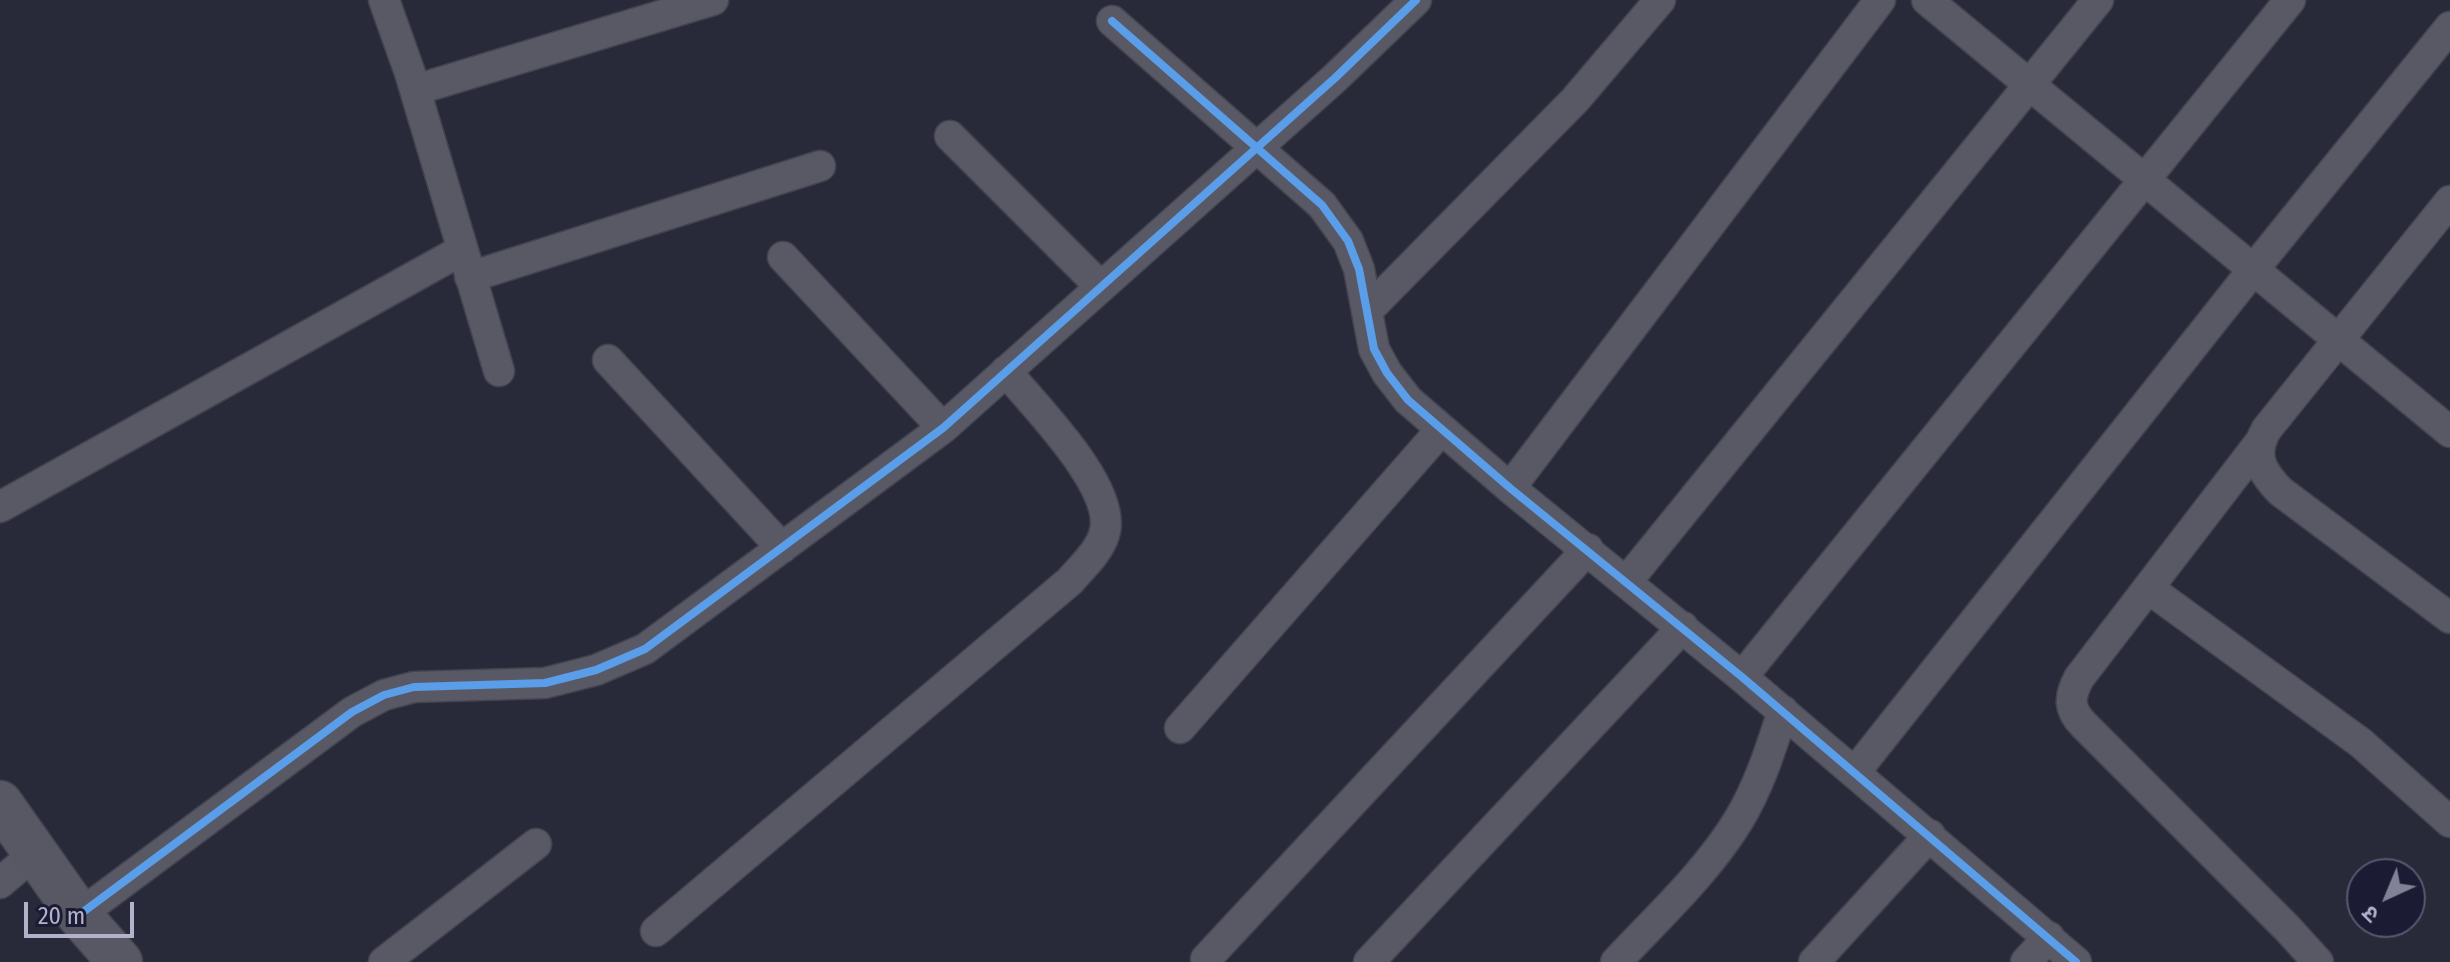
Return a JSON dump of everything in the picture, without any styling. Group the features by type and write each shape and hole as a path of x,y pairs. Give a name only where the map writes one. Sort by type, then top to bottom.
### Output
{"street":[{"path":"384,0 415,90 499,371"},
{"path":"415,90 713,0"},
{"path":"79,915 352,712 384,695 414,687 545,683 596,670 645,649 943,428 1335,78 1416,0"},
{"path":"1367,311 1575,100 1660,0"},
{"path":"1510,488 1880,0"},
{"path":"1927,0 2450,432"},
{"path":"1627,581 2098,0"},
{"path":"1742,677 2290,0"},
{"path":"1112,21 1322,205 1348,241 1359,269 1374,349 1387,373 1408,400 1510,488 1783,711 2076,962"},
{"path":"1855,772 2450,27"},
{"path":"950,136 1101,287"},
{"path":"0,507 466,264 820,166"},
{"path":"2446,214 2266,430 2258,453 2259,465 2280,491 2450,618"},
{"path":"783,257 943,428"},
{"path":"608,360 782,548"},
{"path":"656,931 1070,581 1091,557 1105,531 1104,504 1088,470 1006,371"},
{"path":"1180,728 1441,430"},
{"path":"2261,441 2079,678 2071,693 2070,704 2075,716 2318,962"},
{"path":"1206,959 1588,549"},
{"path":"2148,588 2361,743 2450,822"},
{"path":"1369,962 1683,627"},
{"path":"1616,962 1703,867 1738,821 1765,766 1783,711"},
{"path":"0,803 79,915 120,962"},
{"path":"1814,962 1930,835"},
{"path":"384,962 536,844"},
{"path":"0,883 34,854"},
{"path":"2026,962 2049,937"}],"cycle path":[{"path":"79,915 352,712 384,695 414,687 545,683 596,670 645,649 943,428 1335,78 1416,0"},
{"path":"1112,21 1322,205 1348,241 1359,269 1374,349 1387,373 1408,400 1510,488 1742,677 2076,962"}]}
